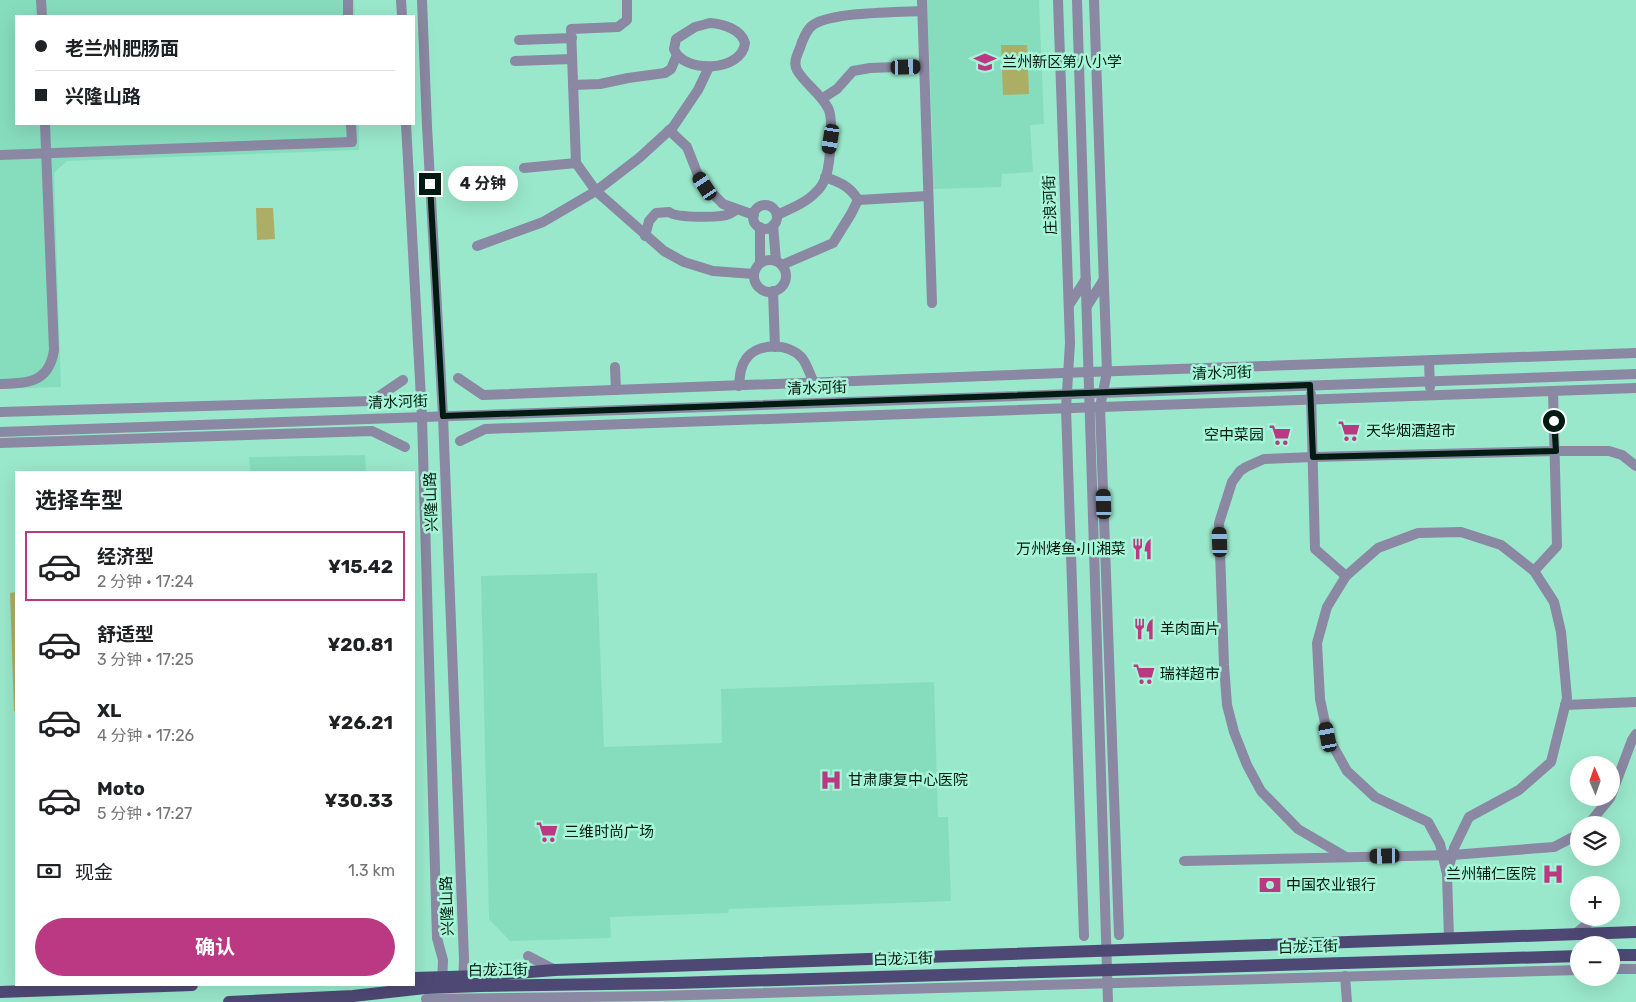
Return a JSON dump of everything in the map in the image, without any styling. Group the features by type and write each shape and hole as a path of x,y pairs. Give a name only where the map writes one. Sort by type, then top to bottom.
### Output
{"main road":[{"name":"白龙江街","path":"463,991 555,970 1636,932"},
{"path":"1620,956 1636,955"},
{"name":"白龙江街","path":"228,1002 356,999 535,985 1107,975 1570,956"},
{"name":"白龙江街","path":"415,978 443,991"},
{"path":"0,992 165,986"}],"street":[{"path":"41,0 42,15"},
{"path":"348,0 348,15"},
{"path":"401,0 402,15"},
{"name":"兴隆山路","path":"422,0 443,416 463,991"},
{"path":"627,0 627,20 618,27 571,29 576,163 596,191 664,251 684,262 713,270 754,274"},
{"path":"922,0 932,303"},
{"name":"庄浪河街","path":"1058,0 1070,343 1066,408 1084,936"},
{"path":"1077,0 1086,306 1090,392 1095,407 1119,935"},
{"path":"1094,0 1107,372 1103,393 1095,407 1108,1002"},
{"path":"858,200 833,243 779,263 767,260 760,264 754,274 756,282 761,289 773,291 780,288 785,281 786,273 779,263 775,220 771,207 764,205 757,208 754,222 760,228 767,229 775,220 812,196 820,187 825,177 831,139 830,110 823,98 796,69 795,61 811,26 834,18 883,12 922,11"},
{"path":"710,24 722,24 741,34 745,43 742,52 732,61 709,67 690,62 677,55 674,49 676,39 700,25 710,24"},
{"path":"519,40 572,38"},
{"path":"573,85 600,84 665,73 671,69 677,55"},
{"path":"515,61 572,59"},
{"path":"823,98 837,90 853,71 870,68 924,66"},
{"path":"477,246 542,222 596,191 639,158 669,130 698,90 709,67"},
{"path":"0,384 32,381 48,369 53,360 45,125"},
{"path":"0,155 352,142 352,125"},
{"name":"兴隆山路","path":"406,125 422,417 437,929 443,960 443,991"},
{"path":"669,130 687,147 698,175 705,186 723,204 754,215"},
{"path":"1083,159 1100,194"},
{"path":"524,168 576,163"},
{"path":"825,177 844,184 854,193 858,200"},
{"path":"858,200 928,196"},
{"path":"645,236 649,220 656,213 669,212 673,215 687,217 728,215 736,210"},
{"path":"760,228 760,264"},
{"path":"1068,306 1086,279"},
{"path":"1086,306 1103,282"},
{"path":"773,291 775,346"},
{"path":"739,386 741,368 746,358 758,350 775,346 793,350 803,359 814,383"},
{"path":"458,378 482,395 1636,353"},
{"path":"1429,360 1431,395"},
{"path":"615,366 616,390"},
{"name":"清水河街","path":"0,432 1636,374"},
{"path":"0,412 372,401 403,380"},
{"path":"1310,385 1315,550 1346,576"},
{"path":"460,441 485,429 1636,388"},
{"path":"1534,571 1557,546 1553,391"},
{"path":"0,443 372,431 405,447"},
{"path":"1346,857 1298,829 1261,791 1247,765 1234,732 1227,706 1219,523 1232,482 1240,471 1251,464 1264,460 1556,451 1610,451 1622,455 1636,466"},
{"path":"1447,855 1428,822 1375,797 1347,771 1328,737 1320,699 1317,643 1327,608 1346,576 1378,548 1418,533 1427,532 1461,532 1501,545 1534,571 1554,602 1561,632 1566,698 1551,762 1519,790 1469,817 1447,855 1450,939"},
{"path":"1565,705 1636,702"},
{"path":"1620,773 1636,734"},
{"path":"1595,816 1604,806"},
{"path":"1184,861 1447,855 1554,847 1570,839"},
{"path":"1574,935 1585,926"},
{"path":"528,956 555,970"},
{"path":"1620,969 1636,968"},
{"name":"白龙江街","path":"463,991 560,996 655,996 1107,975 1345,976 1570,970"},
{"path":"1345,976 1347,1002"},
{"path":"655,996 675,983"},
{"path":"535,985 560,996"},
{"name":"白龙江街","path":"426,1000 443,991"}],"shaded area":[{"path":"0,0 354,0 355,15 15,15 15,125 359,125 359,150 67,161 54,173 61,387 0,389"},
{"name":"兰州新区第八小学","path":"927,0 1039,0 1044,124 1030,125 1033,172 1002,174 1001,187 933,189"},
{"path":"1001,45 1027,45 1029,94 1003,95"},
{"path":"256,208 273,208 275,239 257,240"},
{"path":"365,455 366,471 250,471 249,457"},
{"path":"597,573 604,747 722,743 721,689 934,682 938,817 948,817 951,901 729,909 728,913 610,917 611,938 510,941 489,919 481,576"},
{"path":"15,592 15,711 14,711 10,593"}],"place":[{"name":"兰州新区第八小学","path":"985,62"},
{"name":"天华烟酒超市","path":"1349,431"},
{"name":"空中菜园","path":"1280,435"},
{"name":"万州烤鱼·川湘菜","path":"1142,549"},
{"name":"羊肉面片","path":"1144,629"},
{"name":"瑞祥超市","path":"1144,674"},
{"name":"甘肃康复中心医院","path":"831,780"},
{"name":"三维时尚广场","path":"547,832"},
{"name":"兰州辅仁医院","path":"1553,874"},
{"name":"中国农业银行","path":"1270,885"}],"route":[{"path":"430,184 443,416 1310,385 1313,457 1556,451 1554,421"}]}
